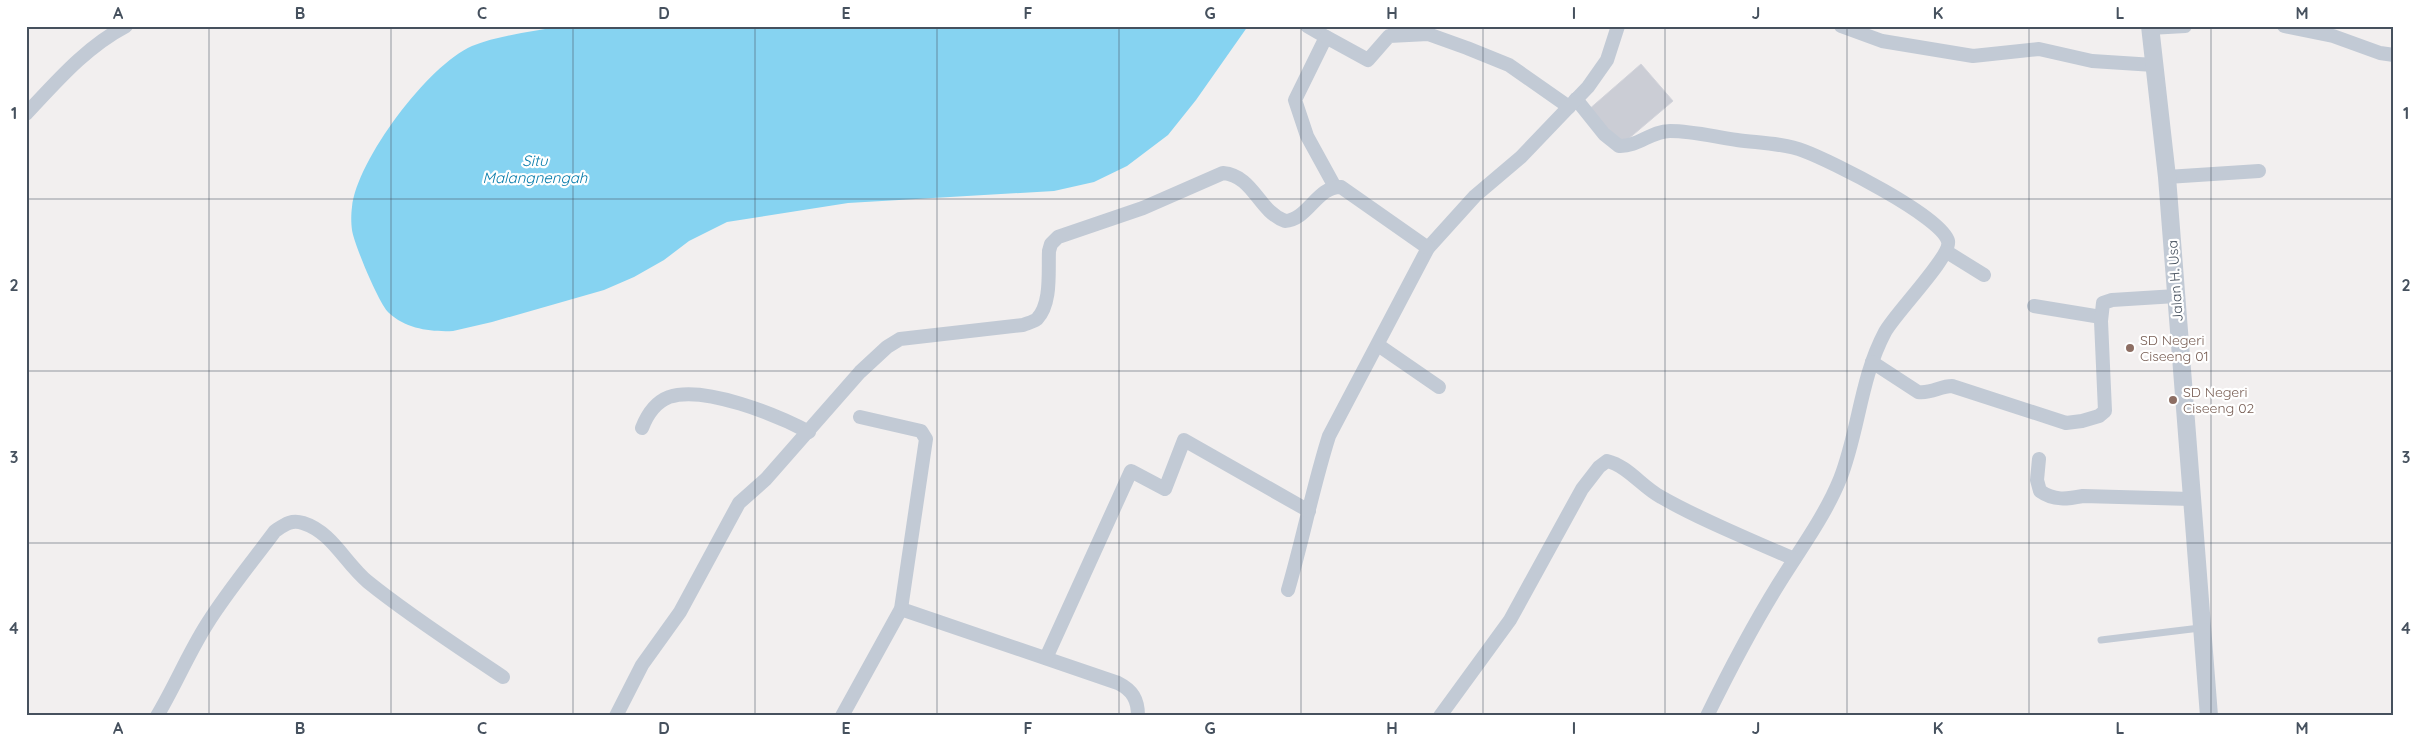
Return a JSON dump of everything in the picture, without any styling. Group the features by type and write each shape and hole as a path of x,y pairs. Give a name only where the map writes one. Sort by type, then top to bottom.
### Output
{"street":[{"path":"26,114 81,58 108,36 126,26"},
{"path":"1307,26 1368,60 1389,36 1428,34 1509,65 1573,103 1619,146 1632,145 1656,132 1681,131 1783,145 1805,151 1882,190 1920,212 1944,233 1948,241 1947,252 1897,312 1885,332 1872,362 1840,480 1745,639 1707,716"},
{"path":"1288,590 1319,466 1329,436 1428,248 1475,196 1521,157 1598,74 1607,60 1618,26"},
{"path":"1841,26 1882,41 1973,56 2039,49 2092,61 2154,65"},
{"path":"2150,27 2185,26"},
{"path":"2284,26 2333,36 2380,53 2394,55"},
{"name":"Jalan H. Usa","path":"2150,27 2167,177 2200,628 2209,716"},
{"path":"1326,38 1295,100 1308,136 1335,187"},
{"path":"2167,177 2259,172"},
{"path":"616,716 642,665 680,612 739,502 766,478 860,372 887,347 900,338 1023,325 1036,320 1042,312 1046,299 1051,244 1058,237 1068,232 1143,208 1223,173 1235,174 1245,182 1269,212 1285,221 1298,217 1327,191 1335,187 1341,187 1428,248"},
{"path":"1947,252 1984,275"},
{"path":"1872,362 1918,392 1926,393 1945,386 1952,386 2049,418 2074,423 2099,416 2105,411 2101,307 2107,301 2176,296"},
{"path":"2034,306 2101,317"},
{"path":"1378,345 1439,387"},
{"path":"642,428 655,406 667,398 681,394 727,400 783,418 808,432"},
{"path":"842,716 901,609 926,439 921,431 860,417"},
{"path":"1046,658 1131,471 1165,489 1184,440 1309,511"},
{"path":"2039,459 2037,480 2040,491 2049,498 2066,499 2083,496 2191,499"},
{"path":"1440,716 1510,620 1582,489 1599,467 1607,461 1619,464 1644,487 1660,497 1794,559"},
{"path":"157,716 174,686 184,663 208,622 275,531 286,523 294,521 301,522 317,530 366,580 502,677"},
{"path":"901,609 1126,687 1137,702 1138,716"}],"lane":[{"path":"2101,640 2200,628"}],"water":[{"name":"Situ Malangnengah","path":"561,26 1248,26 1196,100 1168,135 1127,166 1094,182 1054,191 848,203 727,222 689,241 664,260 634,277 604,290 492,322 453,331 428,330 403,323 389,313 379,298 362,260 352,230 352,207 357,187 367,165 397,116 435,73 454,56 472,46 493,39"}],"building":[{"path":"1641,64 1673,101 1627,140 1618,142 1587,111"}],"place":[{"name":"SD Negeri Ciseeng 01","path":"2130,348"},
{"name":"SD Negeri Ciseeng 02","path":"2173,400"}]}
